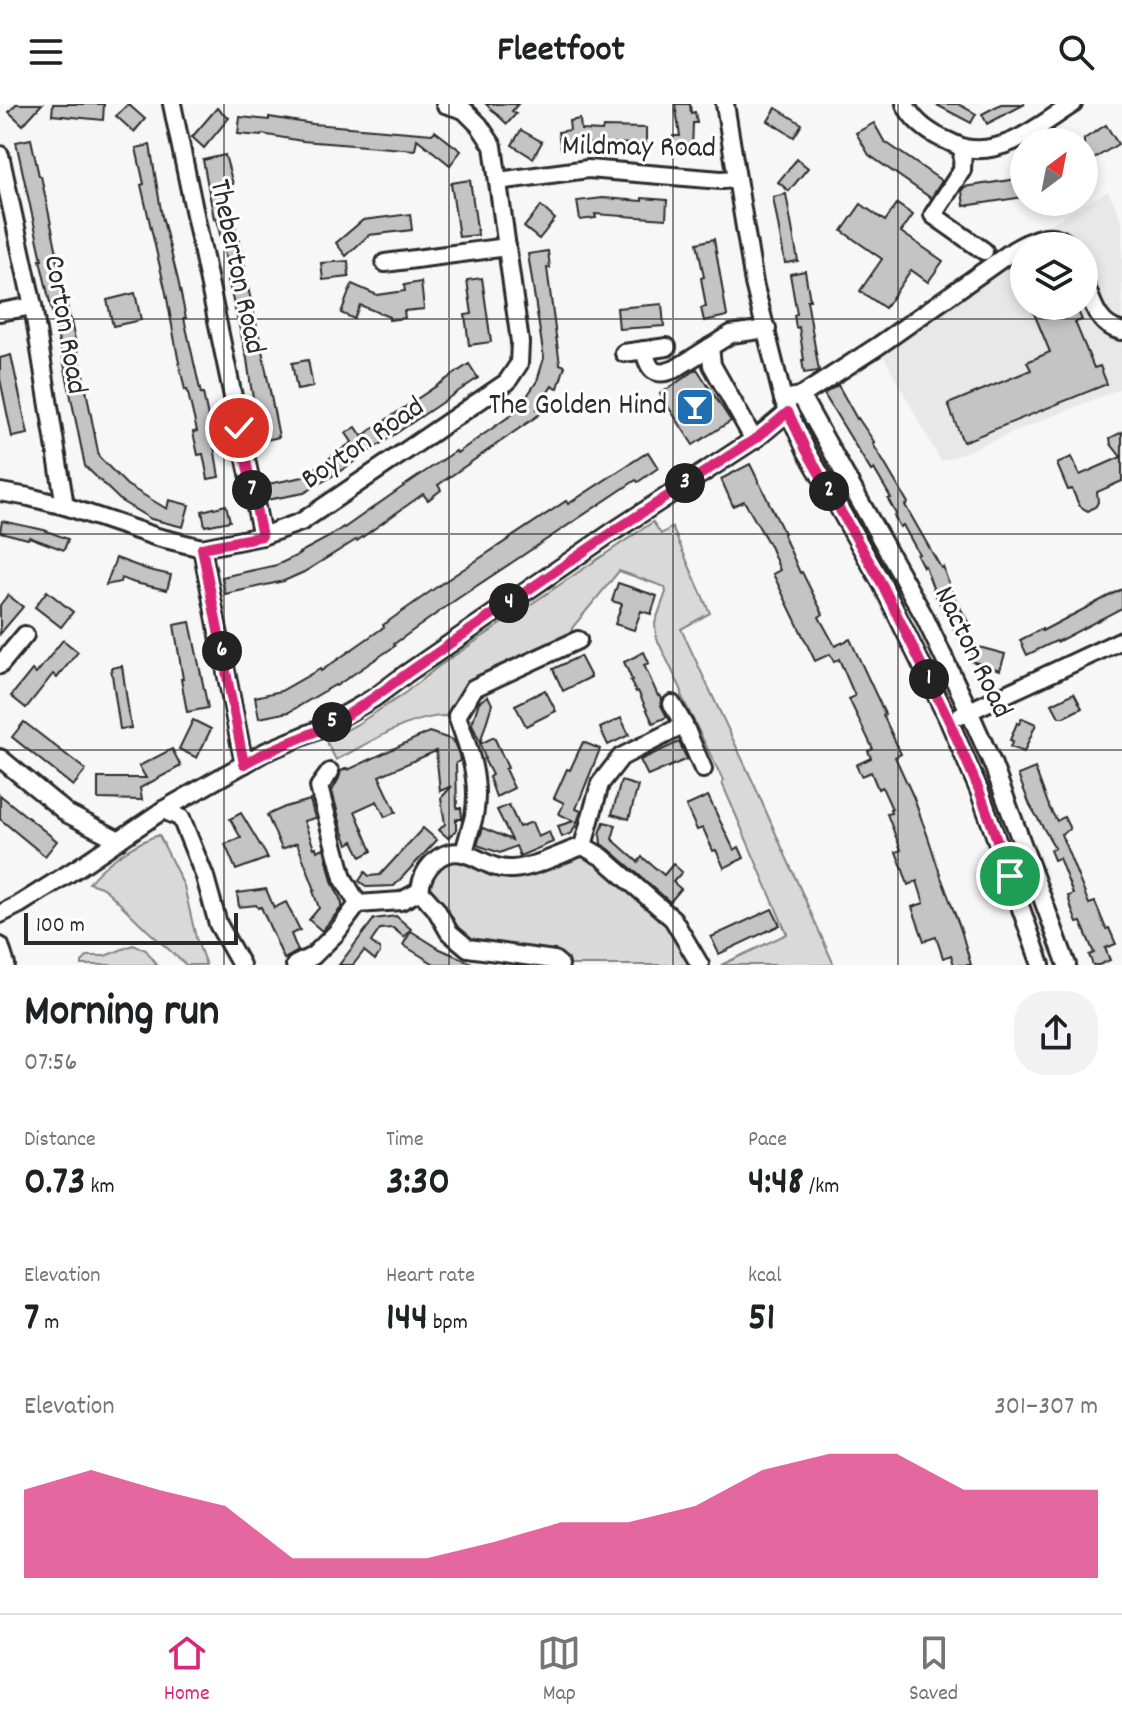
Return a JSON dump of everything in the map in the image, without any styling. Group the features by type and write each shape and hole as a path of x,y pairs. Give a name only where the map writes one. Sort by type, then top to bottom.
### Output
{"street":[{"name":"Theberton Road","path":"172,104 262,536"},
{"path":"445,104 464,110 479,125 493,146 498,181"},
{"name":"Nacton Road","path":"725,104 754,283 786,406 806,450 882,584 949,721 979,790 1041,965"},
{"path":"906,107 918,123 937,136 963,148 987,149 1010,143 1073,104"},
{"path":"963,148 962,170 933,215 984,251"},
{"name":"Corton Road","path":"0,155 33,306 65,506"},
{"name":"Mildmay Road","path":"498,181 588,169 736,179"},
{"name":"Boyton Road","path":"0,492 65,506 157,537 202,548 262,536 301,522 507,382 519,364 520,342 498,181"},
{"path":"385,263 507,247"},
{"path":"0,914 163,810 265,752 318,730 374,698 611,533 754,440 786,406 878,346 1010,253"},
{"path":"0,312 33,306"},
{"path":"1098,315 1104,324 1121,331"},
{"path":"644,350 650,369 665,373 731,334 767,329"},
{"path":"624,353 667,347"},
{"path":"710,347 712,365 754,440"},
{"name":"Nacton Road","path":"801,396 924,616 969,711 993,765 1067,965"},
{"path":"202,548 244,764"},
{"path":"0,665 25,635"},
{"path":"464,853 474,814 475,778 468,745 457,716 474,688 578,640"},
{"path":"949,721 1122,640"},
{"path":"672,704 703,769"},
{"path":"583,846 600,784 621,757 684,725"},
{"path":"0,758 68,814 119,840"},
{"path":"330,772 319,787 343,878 358,904"},
{"path":"163,810 181,818 205,877 218,924 241,965"},
{"path":"560,965 554,960 468,948 449,932 436,909 420,891 421,880 425,870 437,858 449,853 464,853 492,867 512,869 583,846"},
{"path":"583,846 602,857 673,919 700,965"},
{"path":"295,965 313,956 337,932 358,904 401,901 420,891"},
{"path":"0,946 6,965"},
{"path":"461,965 468,948"}],"shaded area":[{"path":"1108,191 1122,220 1122,388 941,462 878,346 1010,247 1010,320 1098,320 1098,232 1036,232 1064,216 1098,216 1098,197"},
{"path":"653,522 661,534 672,527 710,613 681,629 834,965 721,965 787,934 723,780 656,637 655,623 665,587 619,571 572,628 572,632 492,669 472,683 450,716 406,725 336,760 326,741 401,696 439,666"},
{"path":"159,835 184,886 206,965 186,965 107,891 89,883 121,854"},
{"path":"583,846 673,919 700,965 560,965 468,948 421,880 449,853 492,867"},
{"path":"133,945 146,950 157,965 82,965 88,956 105,956"}],"building":[{"path":"16,104 42,104 23,125 9,112"},
{"path":"53,104 104,104 103,120 52,115"},
{"path":"128,104 145,119 134,132 116,116"},
{"path":"486,104 518,104 512,111 516,114 507,124"},
{"path":"675,104 690,104 691,113 695,112 697,123 693,123 692,150 672,148 673,136 680,136"},
{"path":"935,104 958,104 976,114 971,123"},
{"path":"1001,104 1025,104 987,124 982,114"},
{"path":"217,108 229,118 204,148 192,137"},
{"path":"776,108 802,124 794,137 768,121"},
{"path":"240,117 269,120 269,117 432,134 435,131 461,151 450,165 417,139 415,150 238,134"},
{"path":"580,119 581,130 646,128 646,144 594,143 561,148 558,132 570,130 569,121"},
{"path":"874,123 884,141 942,181 931,198 869,155 856,133"},
{"path":"1106,125 1118,144 1098,156 1098,130"},
{"path":"521,130 542,142 533,158 512,145"},
{"path":"31,139 99,457 127,485 167,509 169,500 189,505 183,527 151,519 121,501 85,466 16,142"},
{"path":"150,145 162,216 219,477 208,479 203,454 198,455 193,432 197,431 185,390 141,185 144,184 136,148"},
{"path":"225,155 233,184 225,185 279,437 262,441 203,160"},
{"path":"797,159 808,168 789,191 778,182"},
{"path":"470,180 478,235 459,237 451,183"},
{"path":"1010,180 1010,199 964,206 964,187"},
{"path":"786,194 798,261 785,263 773,197"},
{"path":"603,198 667,200 666,219 595,214 596,218 580,220 577,201"},
{"path":"861,204 885,221 897,204 913,215 901,232 943,261 928,282 911,270 885,308 860,291 882,259 842,231"},
{"path":"541,206 555,219 539,239 524,227"},
{"path":"410,214 412,230 369,235 346,256 336,243 363,220"},
{"path":"714,239 727,316 704,321 701,308 706,307 701,278 704,277 697,243"},
{"path":"548,251 550,268 547,268 560,364 565,366 558,388 552,386 537,409 543,412 438,485 441,490 428,500 423,494 357,541 304,572 284,581 225,594 222,577 277,565 300,554 344,528 517,411 537,381 544,358 528,254"},
{"path":"348,261 349,277 323,280 321,263"},
{"path":"805,271 819,371 804,373 790,274"},
{"path":"482,278 491,342 469,345 465,315 472,314 467,280"},
{"path":"421,282 424,309 404,311 405,318 389,320 389,317 360,305 354,319 341,313 352,284 377,295 405,291 404,285"},
{"path":"135,293 141,320 113,326 107,300"},
{"path":"662,304 664,326 619,329 617,308"},
{"path":"1037,320 1082,320 1075,322 1094,368 1100,366 1107,384 963,442 948,404 1031,370 1027,362 1050,352"},
{"path":"11,355 28,434 12,437 0,379 0,358"},
{"path":"308,360 313,387 297,390 292,363"},
{"path":"469,364 478,378 339,472 304,493 266,500 263,485 303,477 352,442 346,433 356,427 362,436"},
{"name":"The Golden Hind","path":"697,369 731,421 693,445 660,394"},
{"path":"838,385 875,443 908,503 905,505 943,567 952,593 972,629 958,637 936,596 919,554 903,525 900,527 894,516 896,514 888,499 891,498 824,394"},
{"path":"1122,432 1122,481 1097,492 1098,502 1088,511 1079,505 1072,489 1068,490 1057,464 1071,457 1080,475 1121,457 1110,438"},
{"path":"648,452 658,468 638,482 636,480 457,599 336,686 289,712 259,718 255,697 281,691 321,671 441,584 566,501 568,504"},
{"path":"750,464 800,573 823,614 819,617 835,646 850,639 885,714 901,754 895,757 928,837 971,965 954,965 951,955 943,958 936,937 924,941 912,907 924,903 917,881 908,885 896,852 901,850 887,814 892,809 871,772 861,776 856,765 871,758 868,751 873,749 849,699 855,696 839,659 834,662 830,654 815,661 773,574 780,570 770,546 744,501 733,506 721,479"},
{"path":"226,505 230,521 205,526 202,511"},
{"path":"2,521 68,539 64,550 29,537 0,532"},
{"path":"116,558 171,575 167,590 121,578 120,582 106,585"},
{"path":"618,583 657,596 651,614 641,611 634,630 615,624 622,604 612,601"},
{"path":"1122,589 1122,608 1027,655 1020,640"},
{"path":"47,591 73,612 61,627 35,607"},
{"path":"8,595 23,607 0,634 0,605"},
{"path":"190,622 208,708 187,712 174,625"},
{"path":"63,640 78,652 57,678 53,674 26,708 11,696 32,670 36,674"},
{"path":"975,646 1005,654 1000,670 971,661"},
{"path":"644,652 649,663 644,665 662,699 661,705 667,717 653,723 630,681 624,662"},
{"path":"580,656 591,677 563,691 553,669"},
{"path":"122,666 131,728 120,729 111,668"},
{"path":"545,690 556,711 526,726 515,705"},
{"path":"1074,693 1082,708 1059,717 1052,704"},
{"path":"488,696 492,704 480,743 472,724 479,702"},
{"path":"621,718 629,735 608,745 600,728"},
{"path":"1022,718 1036,724 1024,752 1010,747 1017,723"},
{"path":"193,720 211,729 197,758 179,749"},
{"path":"24,722 86,770 73,786 12,737"},
{"path":"429,732 453,740 459,755 460,761 456,763 457,808 461,808 462,819 456,819 456,830 448,838 439,830 445,824 441,798 452,786 440,791 436,751 379,776 396,812 385,817 377,801 355,811 372,851 361,857 353,841 348,844 332,791 341,771"},
{"path":"494,737 514,788 496,797 489,777 492,775 480,744"},
{"path":"583,742 600,749 576,809 581,811 578,820 572,833 562,837 558,826 574,821 559,814 564,803 554,798"},
{"path":"679,742 687,759 648,776 640,760"},
{"path":"172,749 181,766 140,788 142,800 98,799 98,778 146,778 139,766"},
{"path":"1035,768 1050,809 1057,821 1064,817 1070,829 1061,834 1089,904 1095,902 1116,944 1105,948 1110,960 1099,965 1093,965 1089,955 1094,953 1081,922 1077,923 1072,910 1068,896 1073,894 1059,858 1054,860 1050,850 1055,848 1030,805 1018,775"},
{"path":"621,781 638,786 629,819 612,814"},
{"path":"0,795 57,841 45,856 0,819"},
{"path":"708,796 734,850 739,847 744,858 724,868 703,828 697,830 686,806"},
{"path":"310,800 315,818 304,821 314,848 317,851 324,848 332,881 342,903 322,931 309,920 319,908 297,843 282,849 267,815"},
{"path":"509,805 519,827 532,822 538,837 549,832 553,842 520,856 516,846 500,853 477,845 483,828 512,840 497,810"},
{"path":"241,813 268,858 236,870 225,844 241,838 230,819"},
{"path":"604,822 616,825 612,839 638,862 642,857 664,875 673,864 682,872 673,882 681,889 670,902 601,844"},
{"path":"423,828 437,840 394,886 367,887 359,881 365,872 369,876 380,875"},
{"path":"266,889 274,908 286,902 300,930 291,934 298,951 284,959 261,907 239,907 237,893"},
{"path":"772,909 780,925 719,954 711,937"},
{"path":"396,916 411,929 404,937 393,928 380,929 371,942 380,949 375,960 364,951 353,965 339,965 374,919"},
{"path":"411,931 440,949 476,965 436,965 403,945"}],"place":[{"name":"The Golden Hind","path":"695,407"}],"route":[{"path":"239,428 262,536 202,548 244,764 318,730 374,698 611,533 758,437 788,412 806,450 882,584 949,721 979,790 1010,876"}]}
